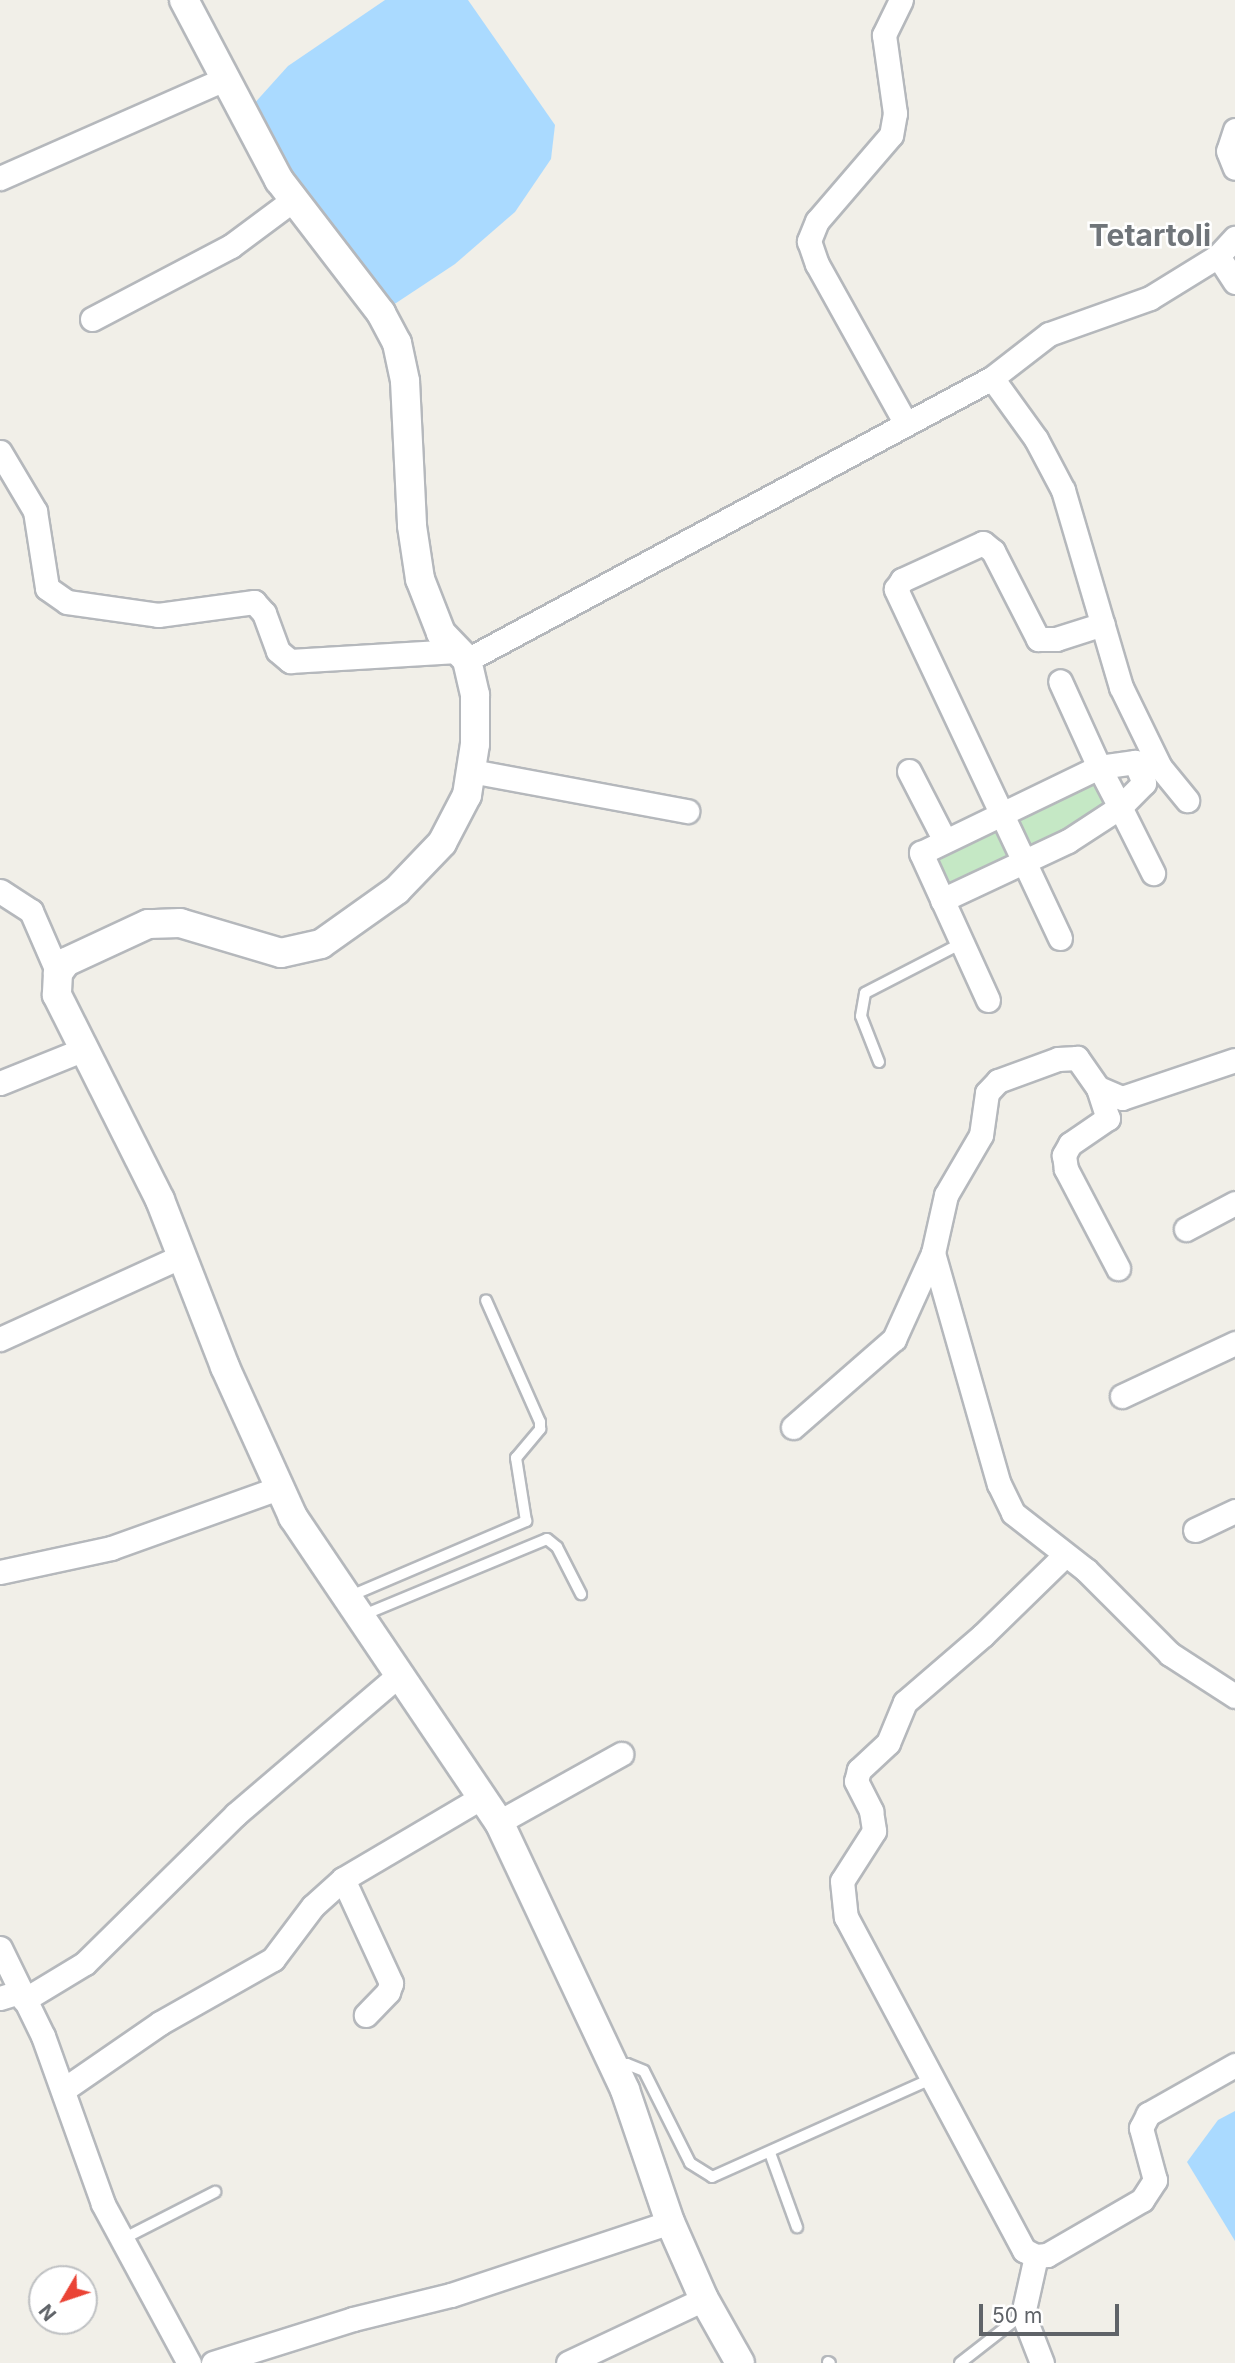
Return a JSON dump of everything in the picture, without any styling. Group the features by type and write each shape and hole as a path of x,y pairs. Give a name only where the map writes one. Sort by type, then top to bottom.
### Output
{"street":[{"path":"58,973 83,951 156,923 180,923 281,953 321,944 397,890 442,843 467,795 471,771 475,695 462,656 440,633 420,579 411,502 405,381 397,343 382,313 293,200 224,79 184,0"},
{"path":"901,0 884,35 895,113 891,135 817,221 809,240 817,264 906,424"},
{"path":"0,178 224,79"},
{"path":"1235,130 1228,151 1235,169"},
{"path":"92,319 231,246 293,200"},
{"path":"0,452 35,511 47,588 67,602 158,615 254,602 264,613 278,651 290,661 462,656 992,378 1049,334 1150,298 1218,256 1235,238"},
{"path":"1218,256 1235,282"},
{"path":"942,900 1068,841 1120,807 1144,783 1150,771 1121,687 1063,490 1036,439 992,378"},
{"path":"1060,938 898,600 898,584 983,543 993,551 1038,639 1056,639 1103,624"},
{"path":"1060,681 1099,767 1153,873"},
{"path":"988,1000 921,853 944,839 1000,816 1099,767 1135,762 1187,800"},
{"path":"471,771 687,811"},
{"path":"909,771 944,839"},
{"path":"0,891 25,906 58,973 57,995 82,1051 160,1200 279,1488 322,1564 354,1606 499,1822 614,2065 670,2222 704,2299 740,2363"},
{"path":"0,914 25,906"},
{"path":"0,1083 82,1051"},
{"path":"793,1427 894,1339 933,1253 946,1195 985,1123 991,1086 1065,1057 1084,1063 1098,1088 1108,1118 1070,1144 1064,1154 1066,1170 1118,1268"},
{"path":"1098,1088 1122,1098 1235,1061"},
{"path":"1185,1229 1235,1203"},
{"path":"933,1253 1006,1502 1023,1524 1065,1555 1170,1654 1235,1696"},
{"path":"0,1339 182,1256"},
{"path":"1122,1396 1235,1343"},
{"path":"0,1572 111,1548 279,1488"},
{"path":"1195,1530 1235,1511"},
{"path":"1065,1555 983,1635 905,1702 888,1743 856,1775 874,1831 842,1881 842,1905 1024,2250 1036,2256 1047,2255 1142,2200 1154,2180 1141,2128 1148,2114 1235,2065"},
{"path":"15,1996 85,1963 236,1814 400,1674"},
{"path":"499,1822 621,1754"},
{"path":"62,2090 160,2023 273,1959 313,1906 343,1879 482,1797"},
{"path":"343,1879 391,1983 388,1992 366,2015"},
{"path":"0,1948 15,1996 43,2036 88,2168 121,2240 189,2363"},
{"path":"213,2363 353,2319 451,2295 670,2222"},
{"path":"1036,2256 1023,2314 1042,2363"},
{"path":"568,2363 704,2299"}],"lane":[{"path":"879,1062 861,1016 865,993 962,943"},
{"path":"354,1606 526,1521 516,1458 540,1429 540,1422 486,1300"},
{"path":"354,1606 547,1539 557,1547 581,1594"},
{"path":"614,2065 637,2066 651,2079 690,2163 701,2173 723,2175 933,2078"},
{"path":"770,2153 797,2227"},
{"path":"121,2240 215,2192"},
{"path":"960,2363 1023,2314"}],"green space":[{"path":"1092,777 1107,803 1071,830 1028,851 1013,817"},
{"path":"997,829 1009,857 948,882 936,855"}],"water":[{"path":"385,0 468,0 555,125 551,159 515,212 455,264 381,313 251,107 288,66"},
{"path":"1235,2111 1235,2241 1187,2162 1218,2120"}],"district":[{"name":"Tetartoli","path":"1150,235"}]}
